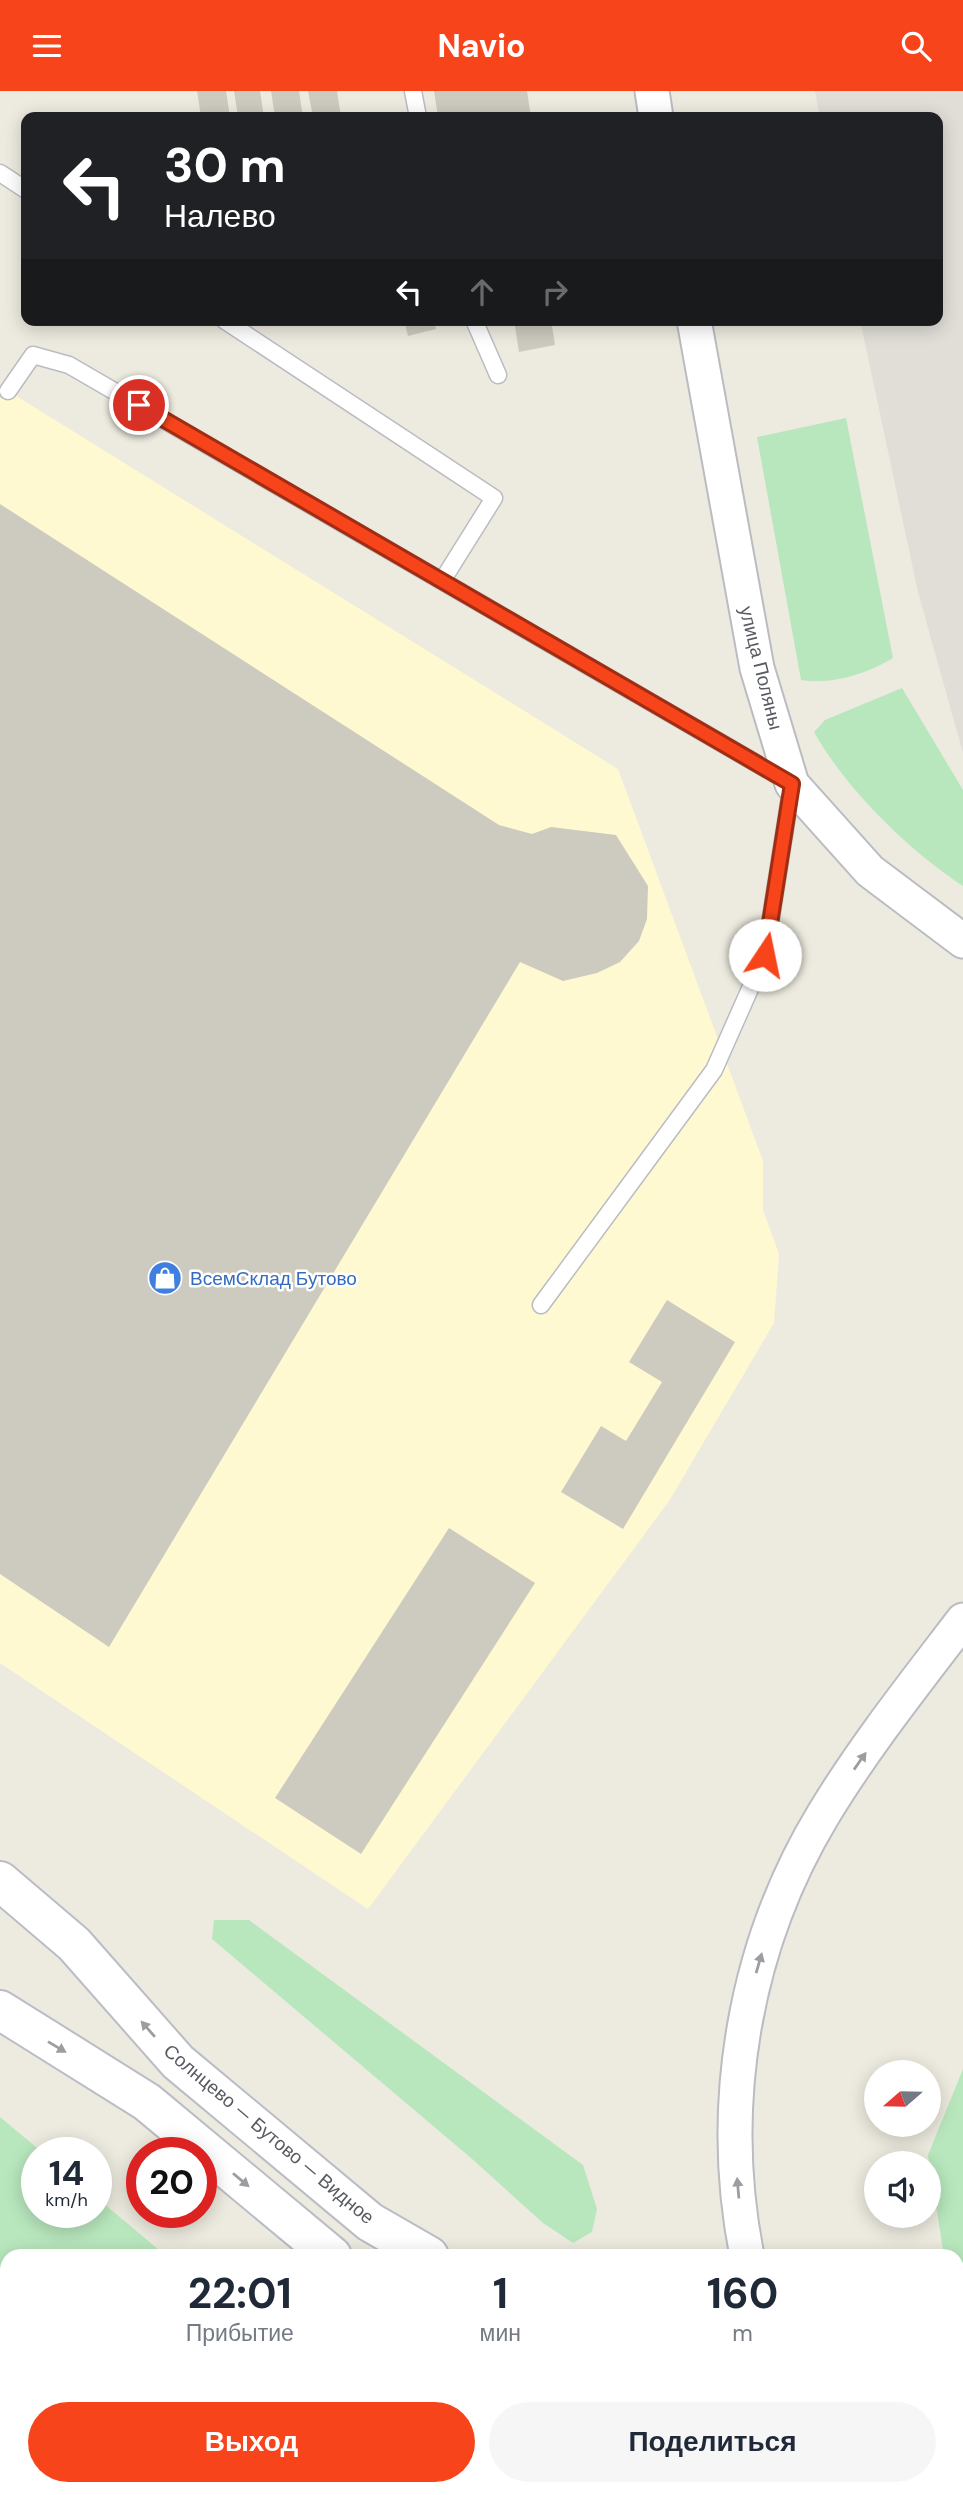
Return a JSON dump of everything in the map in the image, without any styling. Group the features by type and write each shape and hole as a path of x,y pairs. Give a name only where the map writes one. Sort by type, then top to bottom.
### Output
{"main road":[{"name":"Солнцево — Бутово — Видное","path":"0,1881 74,1944 178,2062 370,2222 417,2249"},
{"path":"0,2010 147,2102 324,2249"}],"street":[{"path":"652,91 655,112"},
{"name":"улица Поляны","path":"695,326 757,668 792,784 870,871 963,941"},
{"path":"746,2249 737,2182 736,2094 746,2015 762,1952 781,1900 824,1814 963,1620"}],"lane":[{"path":"413,91 417,112"},
{"path":"0,173 21,187"},
{"path":"233,326 494,498 442,581"},
{"path":"477,326 498,375"},
{"path":"8,391 33,355 69,365 792,784 765,955 714,1070 541,1305"}],"shaded area":[{"path":"815,91 963,91 963,753 918,592 861,326 943,326 943,112 819,112"},
{"path":"0,386 618,769 763,1161 763,1210 779,1254 774,1323 669,1501 368,1909 0,1663"}],"green space":[{"path":"846,418 893,658 848,677 824,681 801,680 757,437"},
{"path":"902,688 963,790 963,886 921,855 880,817 843,775 814,732 825,720"},
{"path":"214,1920 249,1920 583,2165 597,2209 592,2232 573,2243 543,2223 471,2158 212,1939"},
{"path":"963,2069 963,2249 943,2249 940,2228 941,2151 930,2151 935,2137 942,2137 942,2121"},
{"path":"0,2117 24,2137 21,2137 21,2228 112,2228 112,2210 126,2222 126,2228 133,2228 158,2249 0,2249"}],"building":[{"path":"197,91 226,91 229,112 200,112"},
{"path":"234,91 260,91 263,112 237,112"},
{"path":"271,91 299,91 302,112 274,112"},
{"path":"308,91 337,91 340,112 312,112"},
{"path":"434,91 527,91 530,112 437,112"},
{"path":"406,326 435,326 436,329 408,336"},
{"path":"515,326 552,326 555,345 519,352"},
{"name":"ВсемСклад Бутово","path":"0,504 499,825 532,834 551,827 616,835 648,886 647,919 639,941 620,962 597,973 563,981 520,962 109,1647 0,1574"},
{"path":"667,1300 735,1342 623,1529 561,1492 601,1426 626,1441 662,1382 629,1362"},
{"path":"449,1528 535,1583 361,1854 275,1798"}],"place":[{"name":"ВсемСклад Бутово","path":"165,1278"}],"route":[{"path":"139,405 792,784 765,955"}]}
